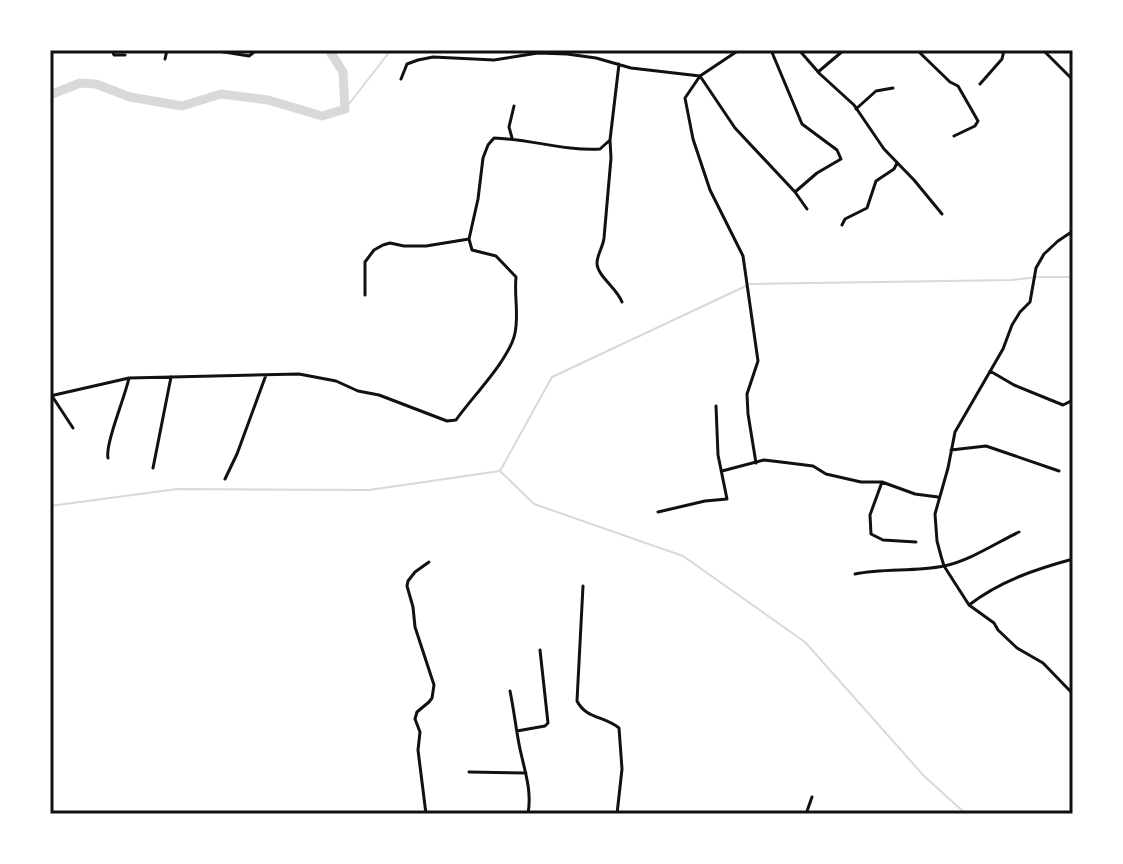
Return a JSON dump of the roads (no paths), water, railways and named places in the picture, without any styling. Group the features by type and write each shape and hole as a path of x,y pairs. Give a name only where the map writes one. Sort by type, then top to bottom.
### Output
{"street":[{"path":"112,50 114,55 125,55"},
{"path":"165,59 167,50"},
{"path":"212,50 249,56 253,50"},
{"path":"739,50 700,76 685,98 693,139 710,190 743,256 758,361 747,394 756,463"},
{"path":"771,50 802,124 837,150 841,159 817,173 795,192"},
{"path":"799,50 856,109 884,149 942,214"},
{"path":"818,72 844,50"},
{"path":"917,50 958,86 977,117 975,126 954,136"},
{"path":"980,84 1002,59 1004,50"},
{"path":"1043,50 1073,80"},
{"path":"401,79 407,64 433,57 494,60 538,53 596,58 631,68 700,76 735,128 807,209"},
{"path":"619,64 603,247 597,260 598,270 617,291 622,302"},
{"path":"856,109 876,91 893,88"},
{"path":"512,138 509,127 514,106"},
{"path":"73,428 51,396 129,378 299,374 336,381 447,421 456,420 492,375 515,335 516,277 496,256 472,250 469,239 488,145 494,138 512,138 581,150 600,149 610,140"},
{"path":"842,225 845,219 867,208 876,181 898,163"},
{"path":"1073,231 1044,254 1036,268 1030,302 1012,325 1003,349 955,432 935,514 938,549 944,566 969,605 994,623 1017,648 1043,663 1073,694"},
{"path":"365,295 365,262 374,250 383,245 426,246 469,239"},
{"path":"990,371 1014,385 1063,405 1073,400"},
{"path":"225,479 266,375"},
{"path":"153,468 171,377"},
{"path":"108,458 109,443 129,378"},
{"path":"658,512 727,499 718,455 716,406"},
{"path":"951,450 986,446 1059,471"},
{"path":"722,471 764,460 813,466 826,474 861,482 882,482 915,494 938,497"},
{"path":"882,482 870,515 871,534 883,540 916,542"},
{"path":"855,574 944,566 972,558 1019,532"},
{"path":"969,605 986,592 1017,577 1073,559"},
{"path":"426,814 418,750 420,732 415,719 417,712 432,698 434,685 415,627 407,586 415,572 429,562"},
{"path":"583,586 577,701 586,713 619,728 622,769 617,814"},
{"path":"517,731 548,723 540,650"},
{"path":"510,691 526,773 530,801 528,814"},
{"path":"469,772 526,773"},
{"path":"806,814 812,797"}],"waterway":[{"path":"50,95 80,83 96,84 130,97 182,106 221,94 268,100 322,116 345,109 343,72 329,50"},
{"path":"345,109 391,50"},
{"path":"750,284 1073,277"},
{"path":"50,506 177,489 369,490 500,471 552,377 746,286"},
{"path":"500,471 534,504 683,556 805,642 924,776 966,814"}]}
